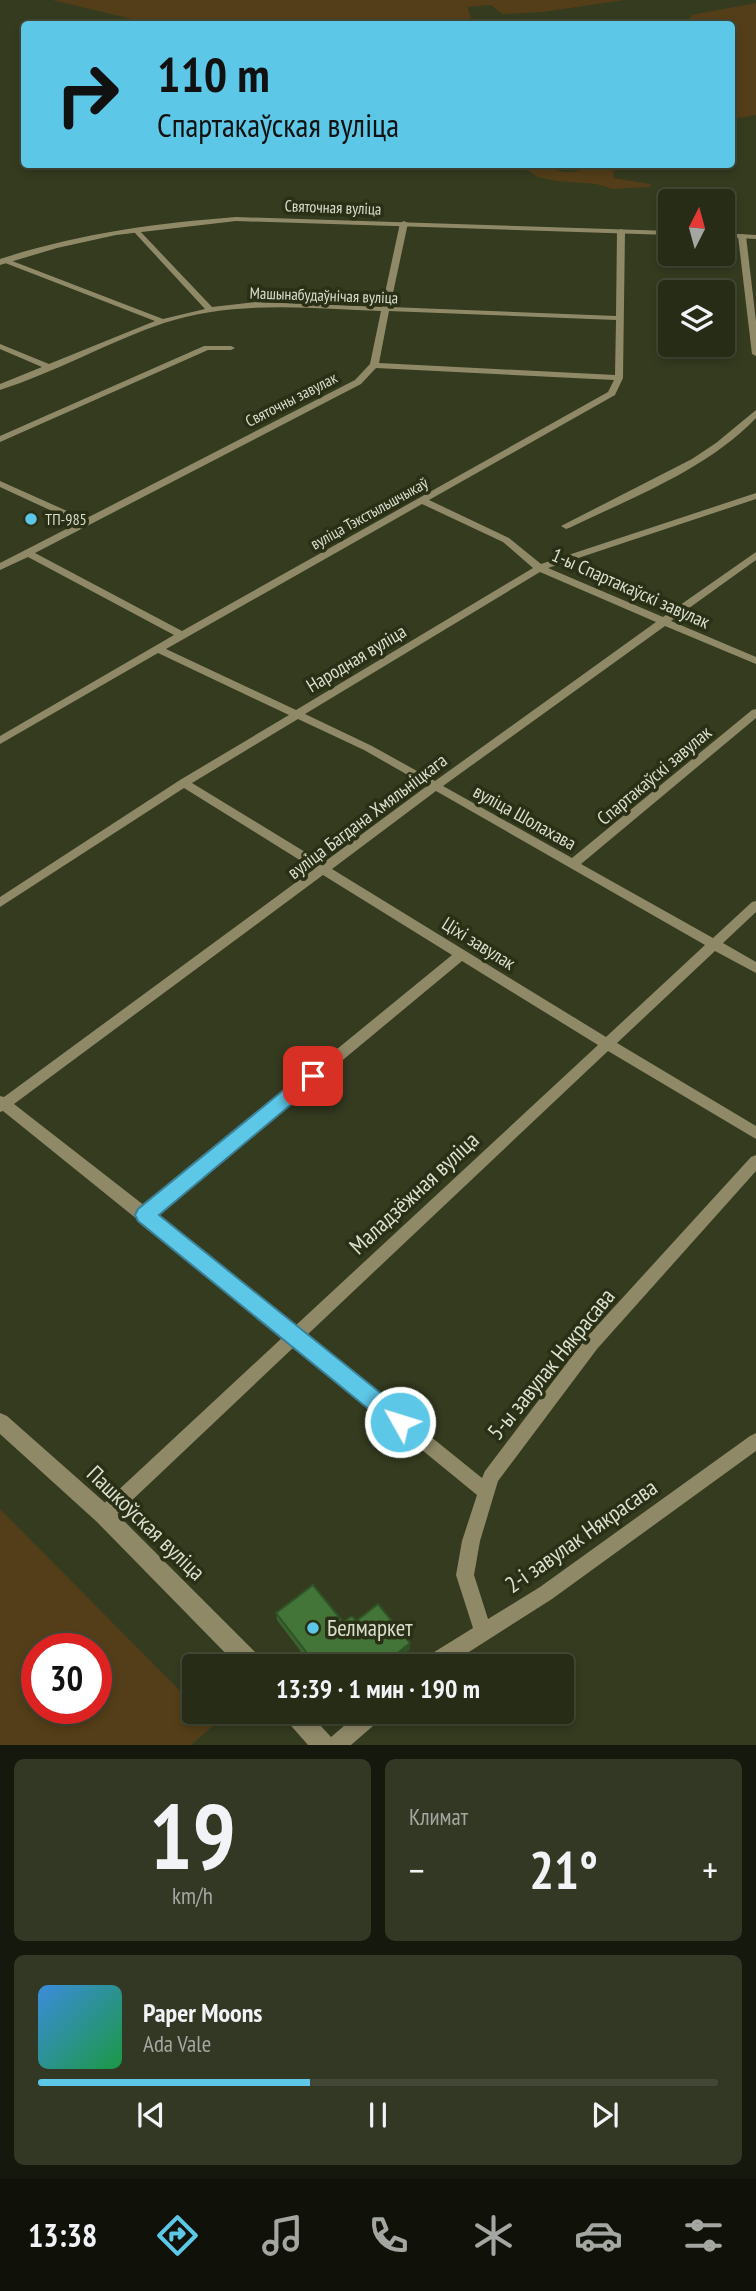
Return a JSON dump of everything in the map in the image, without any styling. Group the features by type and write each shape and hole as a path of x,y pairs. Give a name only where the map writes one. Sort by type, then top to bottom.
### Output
{"street":[{"name":"Святочная вуліца","path":"2,261 80,241 236,219 658,233"},
{"path":"404,223 374,365 619,378 621,231"},
{"path":"138,231 210,310"},
{"path":"735,236 756,237"},
{"path":"742,236 756,354"},
{"path":"2,261 162,321"},
{"name":"Машынабудаўнічая вуліца","path":"0,387 162,321 210,310 256,304 619,318"},
{"path":"0,346 48,367"},
{"path":"0,439 207,348 231,348"},
{"name":"Святочны завулак","path":"2,564 358,382 374,365"},
{"name":"вуліца Тэкстыльшчыкаў","path":"0,741 182,635 612,393 619,378"},
{"path":"566,526 646,487 709,451 740,432 756,413"},
{"path":"0,484 86,523"},
{"name":"Народная вуліца","path":"0,903 184,783 539,568 756,496"},
{"name":"1-ы Спартакаўскі завулак","path":"423,501 506,540 539,568 756,662"},
{"path":"28,553 182,635"},
{"name":"вуліца Багдана Хмяльніцкага","path":"1,1104 756,555"},
{"name":"вуліца Шолахава","path":"160,650 294,715 332,729 756,968"},
{"name":"Спартакаўскі завулак","path":"573,864 756,712"},
{"name":"Ціхі завулак","path":"184,783 460,955 756,1133"},
{"name":"Маладзёжная вуліца","path":"104,1515 605,1043 756,905"},
{"path":"145,1215 460,955"},
{"path":"1,1104 145,1215 485,1491"},
{"name":"5-ы завулак Някрасава","path":"483,1631 466,1575 485,1491 513,1446 591,1344 756,1161"},
{"name":"Пашкоўская вуліца","path":"0,1422 104,1515 241,1654"},
{"name":"2-і завулак Някрасава","path":"448,1654 546,1593 756,1441"},
{"path":"305,1724 323,1745"},
{"path":"337,1745 361,1724"}],"shaded area":[{"path":"52,0 625,0 542,12 502,14 491,5 467,7 471,18 465,21 140,21"},
{"path":"756,3 756,115 735,118 735,21 688,21 691,15"},
{"path":"518,168 550,168 566,172 587,168 613,168 614,178 650,184 650,187 613,189 596,184 556,181 538,177"},
{"path":"0,1509 182,1693 182,1724 214,1725 191,1745 0,1745"}],"building":[{"name":"Белмаркет","path":"313,1585 343,1622 352,1616 356,1621 378,1604 410,1643 397,1654 308,1654 276,1613"}],"place":[{"name":"ТП-985","path":"31,519"},
{"name":"Белмаркет","path":"313,1628"}],"route":[{"path":"313,1076 145,1215 400,1422"}]}
